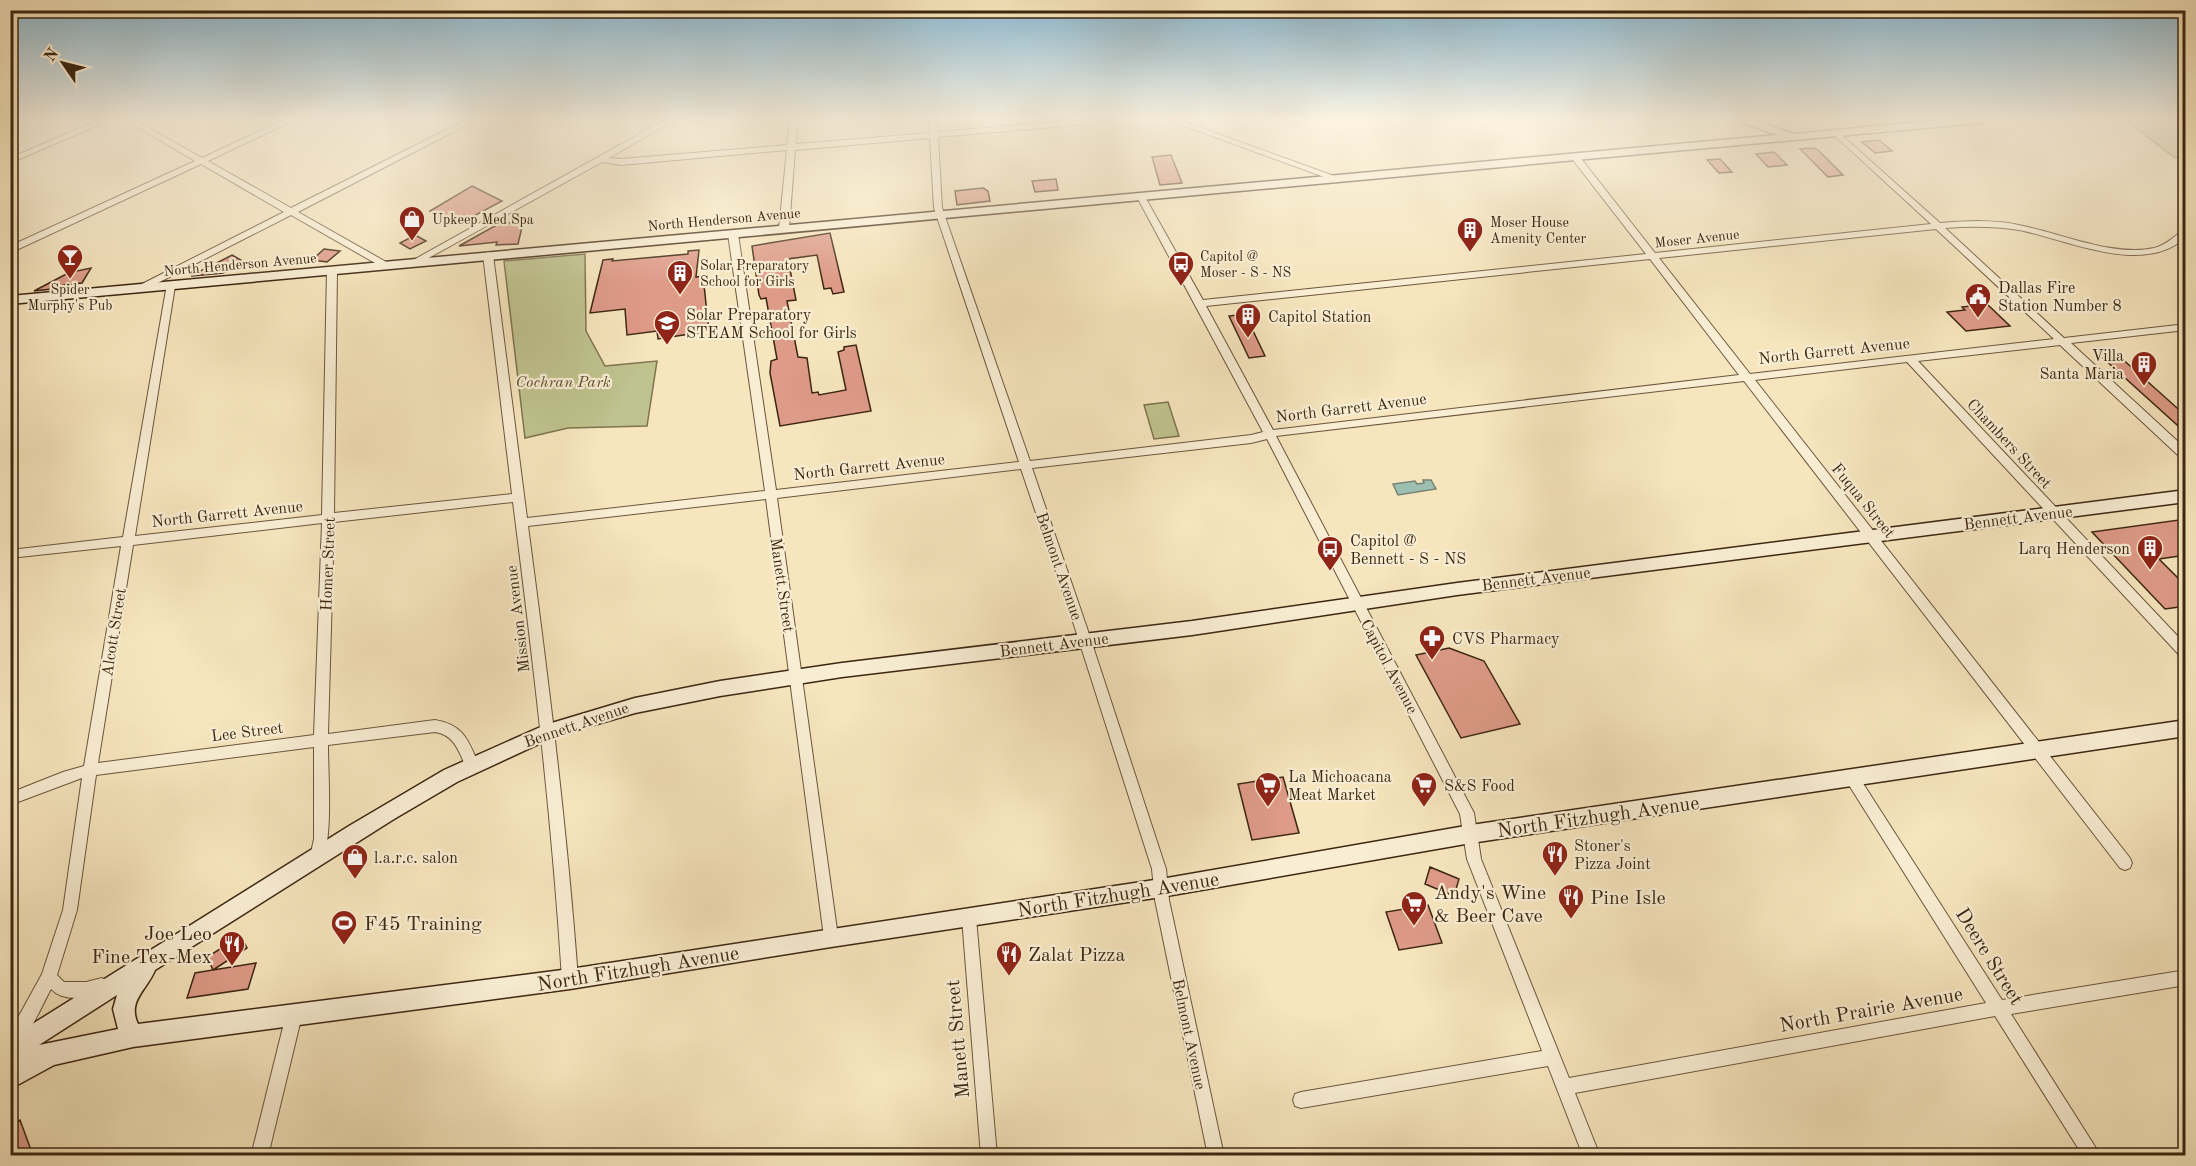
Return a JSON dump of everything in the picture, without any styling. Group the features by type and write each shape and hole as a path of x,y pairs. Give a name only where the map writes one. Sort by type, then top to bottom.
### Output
{"street":[{"path":"10,250 174,174"},
{"path":"223,174 385,266"},
{"path":"141,288 365,174"},
{"path":"413,263 574,174"},
{"path":"784,228 789,174"},
{"name":"Belmont Avenue","path":"936,174 938,208 1153,847 1216,1155"},
{"path":"1325,174 1341,180"},
{"name":"North Henderson Avenue","path":"10,300 784,228 1401,174"},
{"name":"Fuqua Street","path":"1589,174 1872,535 2125,863"},
{"path":"1881,174 2186,456"},
{"name":"Capitol Avenue","path":"1141,197 1202,303 1467,813 1474,859 1592,1155"},
{"name":"Moser Avenue","path":"1202,303 1971,223 2021,228 2097,248 2124,251 2158,250 2171,247 2186,232"},
{"name":"Manett Street","path":"733,234 831,937"},
{"name":"Mission Avenue","path":"488,255 548,731 562,863 570,979"},
{"name":"Homer Street","path":"317,857 321,839 321,738 328,519 332,270"},
{"name":"Alcott Street","path":"10,1042 26,1020 49,977 70,910 90,770 170,286"},
{"name":"North Garrett Avenue","path":"521,523 1251,439 1283,430 2186,327"},
{"name":"Chambers Street","path":"1910,358 2186,654"},
{"name":"Bennett Avenue","path":"10,1051 317,857 406,802 472,765 548,731 648,700 796,676 1085,641 1358,605 1468,587 2186,496"},
{"name":"North Garrett Avenue","path":"10,554 518,497"},
{"name":"Lee Street","path":"10,799 90,770 321,738 435,726 447,727 460,738 472,765"},
{"name":"North Fitzhugh Avenue","path":"10,1059 50,1054 134,1036 570,979 1161,888 1471,834 2186,729"},
{"name":"Deere Street","path":"1852,778 2093,1155"},
{"name":"Manett Street","path":"969,918 989,1155"},
{"path":"134,1036 125,1024 124,1009 129,992 154,960"},
{"name":"North Prairie Avenue","path":"1565,1087 2186,976"},
{"path":"49,977 61,989 78,990 121,980"},
{"path":"259,1155 294,1015"},
{"name":"North Fitzhugh Avenue","path":"10,1078 50,1054"},
{"path":"1301,1100 1553,1057"}],"green space":[{"name":"Cochran Park","path":"585,254 586,331 605,366 657,361 647,426 568,428 525,438 504,261"},
{"path":"1168,402 1179,436 1154,439 1144,405"}],"shaded area":[{"path":"1423,480 1431,480 1436,489 1398,495 1393,484 1415,481 1417,484 1424,483"}],"building":[{"path":"1157,174 1179,174 1182,183 1160,185"},
{"path":"1825,174 1843,175 1828,177"},
{"path":"1056,179 1058,190 1035,192 1032,181"},
{"path":"472,186 502,201 457,225 430,211"},
{"path":"983,188 988,191 990,201 957,205 955,191"},
{"path":"500,223 515,223 522,227 518,244 496,245 497,242 459,246"},
{"path":"830,233 844,292 833,294 831,288 824,289 817,255 788,259 796,300 787,301 798,357 807,358 812,393 818,392 819,395 846,390 838,352 844,350 844,347 856,345 871,411 780,426 770,373 771,361 777,359 766,298 761,299 759,295 752,246"},
{"name":"Upkeep Med Spa","path":"415,235 426,241 410,249 400,243"},
{"path":"324,249 340,251 327,262 312,260"},
{"name":"Solar Preparatory School for Girls","path":"699,250 696,277 703,276 709,331 658,339 657,331 627,335 625,309 590,313 603,260 688,254 688,251"},
{"path":"232,255 244,262 223,273 191,276"},
{"name":"Spider Murphy's Pub","path":"91,268 82,283 34,291 74,270 72,272"},
{"name":"Dallas Fire Station Number 8","path":"1987,304 2010,326 1966,331 1947,312 1965,310 1962,307"},
{"name":"Capitol Station","path":"1245,314 1265,356 1249,358 1229,316"},
{"name":"Villa Santa Maria","path":"2119,356 2186,416 2186,433 2103,358"},
{"name":"Larq Henderson","path":"2186,519 2186,555 2159,559 2186,586 2186,606 2165,609 2092,532"},
{"name":"CVS Pharmacy","path":"1449,648 1484,661 1520,724 1461,738 1416,655"},
{"name":"La Michoacana Meat Market","path":"1283,777 1299,833 1252,840 1238,784"},
{"path":"1430,867 1459,879 1454,896 1425,884"},
{"name":"Andy's Wine & Beer Cave","path":"1428,905 1442,943 1399,950 1386,912"},
{"path":"241,936 247,948 213,970 207,957"},
{"name":"Joe Leo Fine Tex-Mex","path":"256,963 248,989 187,998 195,973"},
{"path":"20,1120 31,1150 23,1155 10,1155 10,1126"}],"place":[{"name":"Upkeep Med Spa","path":"412,242"},
{"name":"Moser House Amenity Center","path":"1470,253"},
{"name":"Spider Murphy's Pub","path":"70,280"},
{"name":"Capitol @ Moser - S - NS","path":"1181,287"},
{"name":"Solar Preparatory School for Girls","path":"680,296"},
{"name":"Dallas Fire Station Number 8","path":"1978,319"},
{"name":"Capitol Station","path":"1248,339"},
{"name":"Solar Preparatory STEAM School for Girls","path":"667,346"},
{"name":"Villa Santa Maria","path":"2144,387"},
{"name":"Larq Henderson","path":"2150,571"},
{"name":"Capitol @ Bennett - S - NS","path":"1330,572"},
{"name":"CVS Pharmacy","path":"1432,661"},
{"name":"La Michoacana Meat Market","path":"1268,808"},
{"name":"S&S Food","path":"1424,808"},
{"name":"Stoner's Pizza Joint","path":"1555,877"},
{"name":"l.a.r.c. salon","path":"355,880"},
{"name":"Pine Isle","path":"1571,920"},
{"name":"Andy's Wine & Beer Cave","path":"1414,927"},
{"name":"F45 Training","path":"344,946"},
{"name":"Joe Leo Fine Tex-Mex","path":"232,967"},
{"name":"Zalat Pizza","path":"1009,977"}]}
